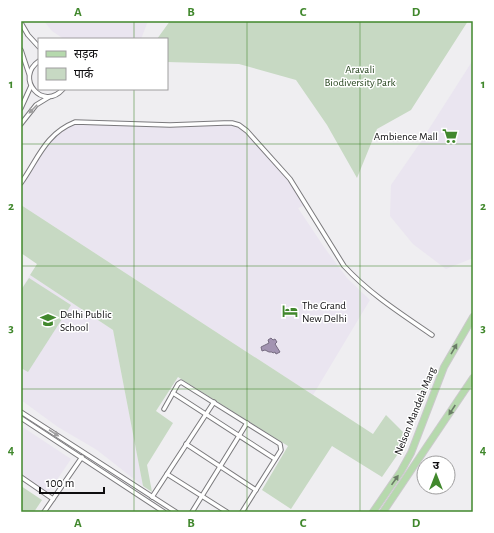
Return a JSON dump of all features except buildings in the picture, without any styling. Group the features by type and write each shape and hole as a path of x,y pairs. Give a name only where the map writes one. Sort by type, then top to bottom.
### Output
{"main road":[{"name":"Nelson Mandela Marg","path":"373,512 401,471 411,453 444,367 473,317"},
{"name":"Nelson Mandela Marg","path":"384,512 473,378"}],"street":[{"path":"21,23 28,35 38,46"},
{"path":"21,50 31,86 37,93 49,97"},
{"path":"29,75 33,66 38,62"},
{"path":"21,108 31,86"},
{"path":"21,124 36,105 63,90"},
{"path":"21,183 55,132 64,126 75,122 170,124 232,123 239,125 260,144 290,179 318,226 348,270 380,300 432,334"},
{"path":"164,409 180,382 280,444 281,450 242,512"},
{"path":"173,393 275,459"},
{"path":"152,497 214,402"},
{"path":"21,412 174,511"},
{"path":"21,418 164,512"},
{"path":"192,512 247,423"},
{"path":"186,444 256,490"},
{"path":"44,512 82,458"},
{"path":"167,474 227,512"},
{"path":"21,477 53,499"}],"shaded area":[{"path":"44,21 148,21 141,38 62,38 52,31"},
{"path":"473,60 473,258 446,269 413,244 390,216 391,185 420,143"},
{"path":"75,122 232,123 253,137 292,183 306,205 298,208 324,247 347,278 370,300 313,395 21,205 21,182 55,133"},
{"name":"Delhi Public School","path":"30,275 113,330 143,486 97,450 58,427 21,400 21,289"},
{"path":"271,338 273,340 275,339 277,342 275,344 280,352 276,354 275,352 273,353 265,350 262,351 261,347 269,343 268,340"},
{"path":"21,426 71,459 48,493 21,474"}],"green space":[{"name":"Aravali Biodiversity Park","path":"170,21 468,21 411,110 377,129 357,178 327,125 296,80 239,64 168,62 168,38 158,38"},
{"path":"21,205 373,434 386,415 409,438 382,477 332,446 291,509 262,490 288,446 178,377 156,411 173,423 147,465 152,492 143,486 113,330 30,275 37,264 21,253"},
{"path":"29,278 71,305 28,372 21,368 21,290"},
{"path":"21,486 42,500 34,512 21,512"}],"place":[{"name":"Ambience Mall","path":"450,136"},
{"name":"The Grand New Delhi","path":"290,311"},
{"name":"Delhi Public School","path":"48,320"}]}
